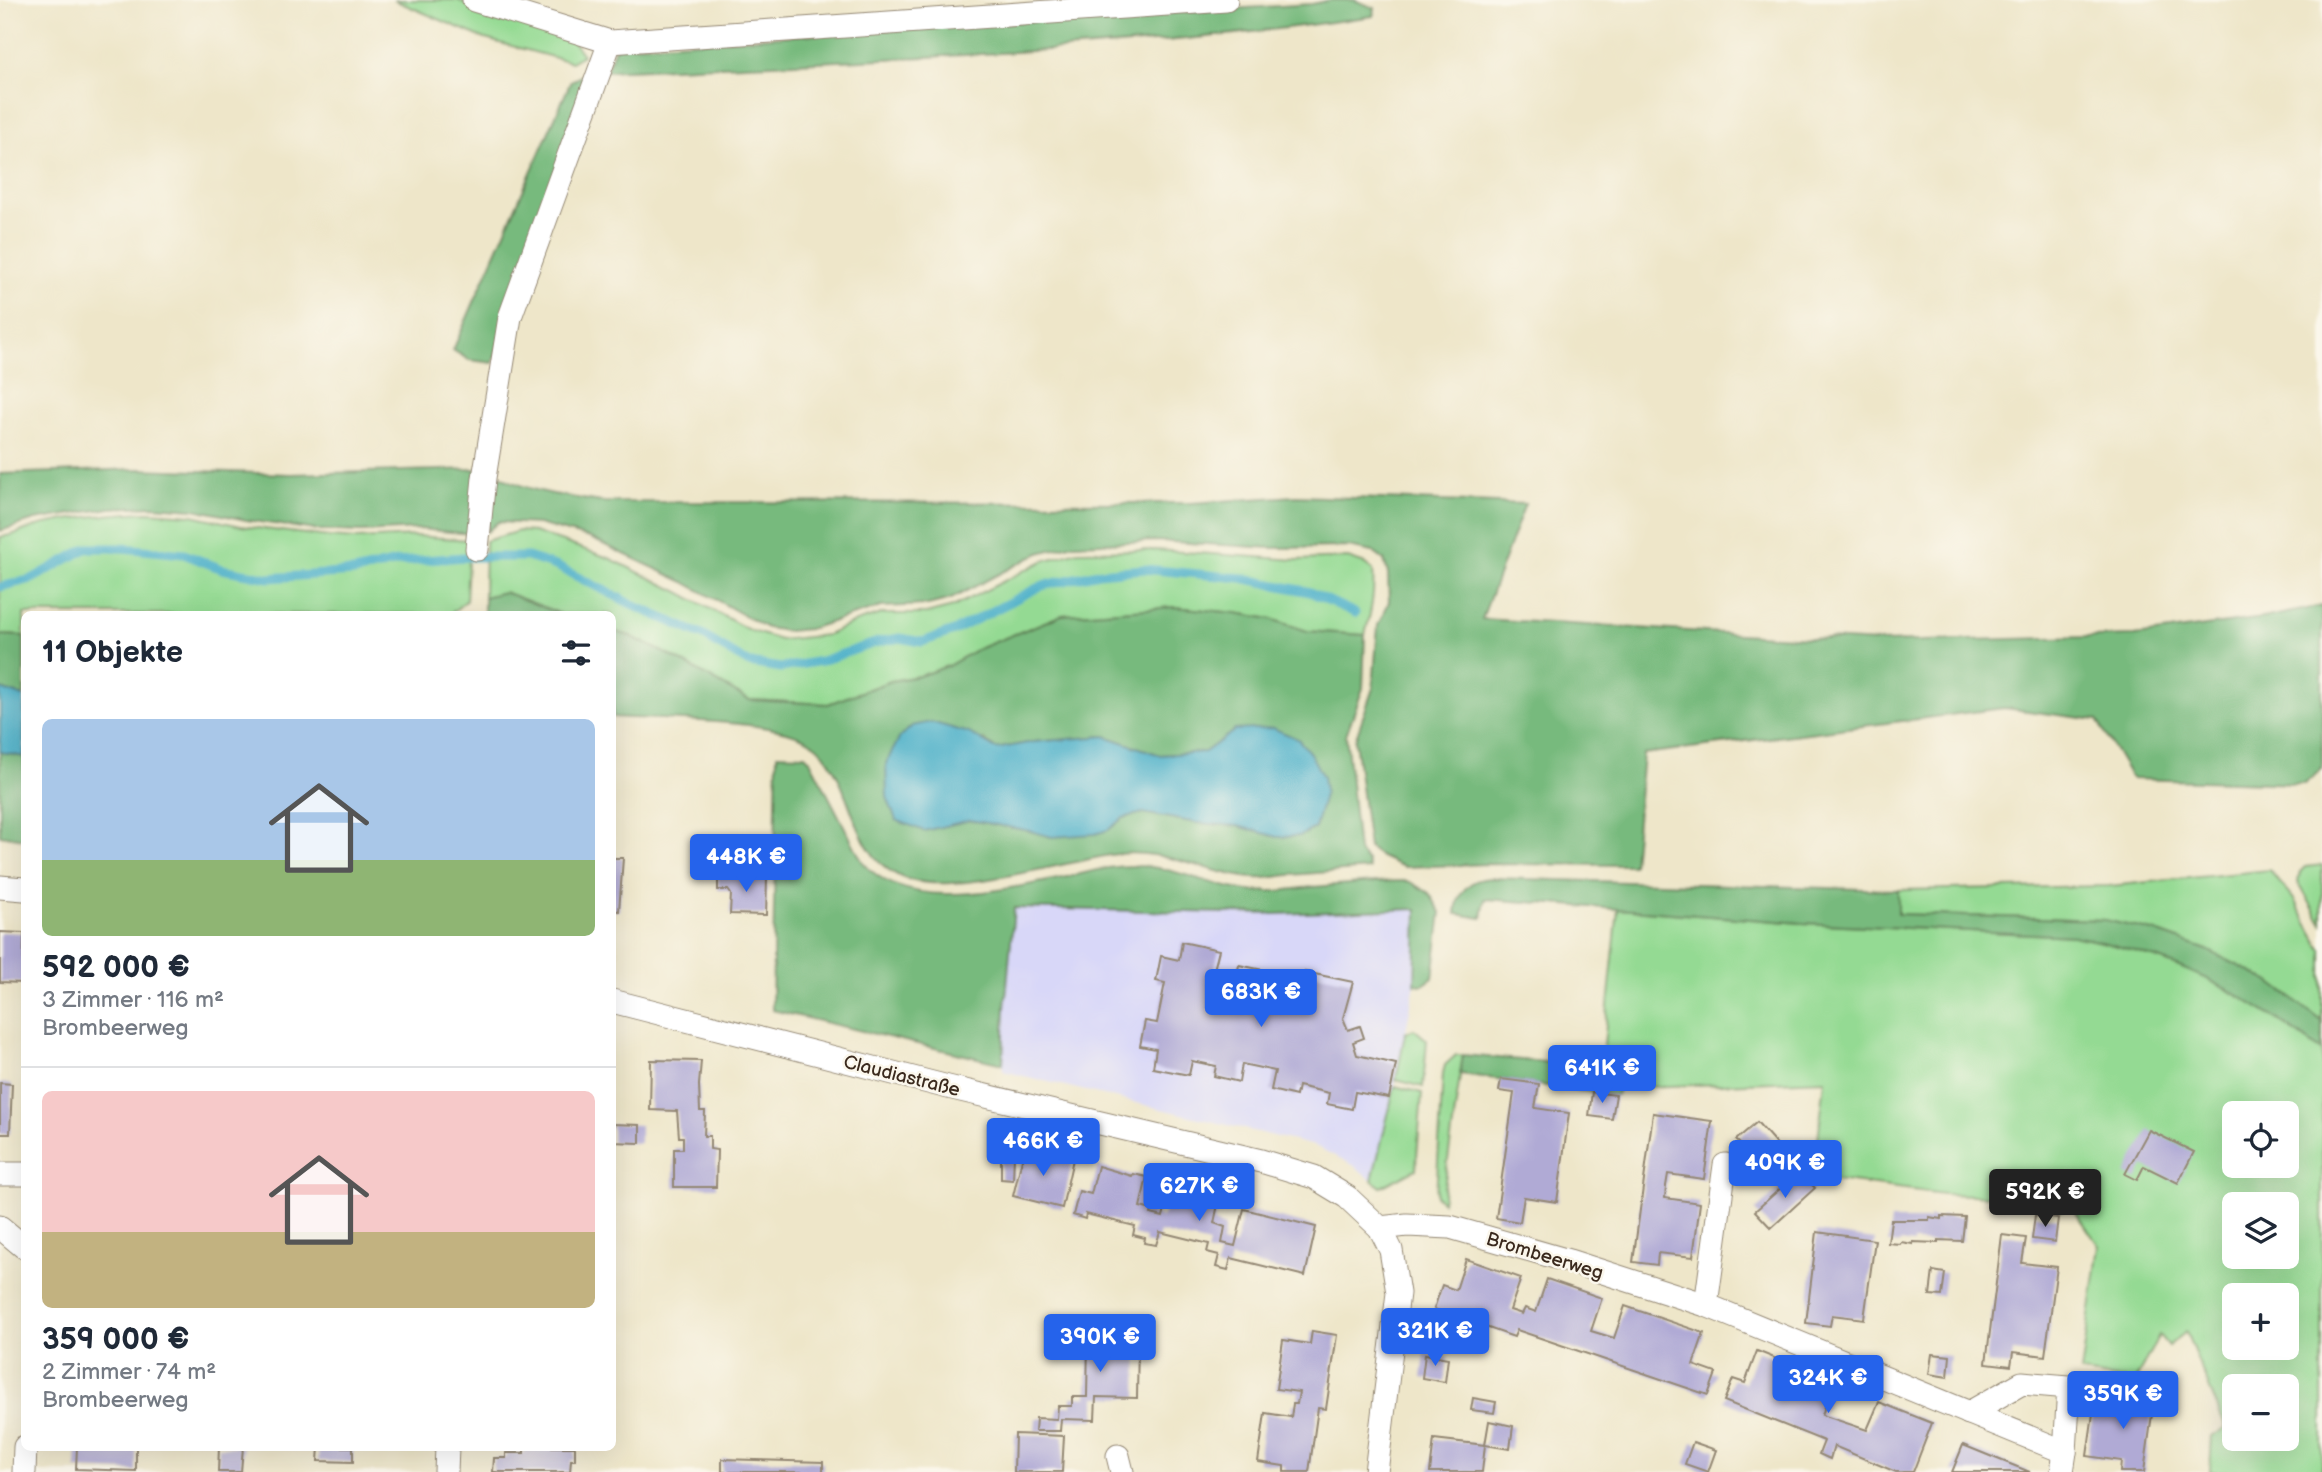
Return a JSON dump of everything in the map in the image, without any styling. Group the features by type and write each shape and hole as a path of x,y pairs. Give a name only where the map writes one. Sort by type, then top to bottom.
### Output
{"street":[{"path":"474,0 610,42 1226,0"},
{"path":"477,549 484,478 510,317 610,42"},
{"path":"0,887 21,890"},
{"name":"Claudiastraße","path":"616,1002 948,1087 1261,1161 1314,1177 1347,1197 1380,1228"},
{"path":"1706,1305 1725,1165"},
{"path":"0,1174 21,1174"},
{"name":"Brombeerweg","path":"1380,1228 1407,1225 1450,1227 1569,1261 1706,1305 1969,1413 2064,1462 2069,1387 2022,1383 1969,1413"},
{"path":"0,1227 21,1244"},
{"path":"1376,1472 1398,1293 1391,1250 1380,1228"},
{"path":"24,1472 25,1451"},
{"path":"446,1472 447,1451"}],"shaded area":[{"path":"1013,908 1274,914 1418,909 1415,984 1395,1086 1372,1180 1353,1165 1315,1146 1003,1071"}],"green space":[{"path":"394,0 458,0 569,36 583,55 571,62 485,39"},
{"path":"1331,0 1354,0 1375,8 1373,16 1182,39 990,54 606,71 615,48 626,46 1312,4"},
{"path":"583,75 581,92 493,363 469,360 453,350 571,81"},
{"path":"138,469 290,474 476,469 470,534 419,529 361,532 316,530 194,509 153,506 110,508 35,520 0,531 0,474"},
{"path":"490,470 530,488 602,502 1191,503 1296,496 1525,504 1482,619 1878,642 2135,636 2262,618 2322,606 2322,769 2304,784 2132,779 2097,720 2004,708 1643,754 1633,865 1489,864 1404,867 1381,857 1369,848 1355,740 1373,688 1378,625 1389,602 1388,574 1384,560 1373,552 1348,547 1273,548 1155,541 1074,544 1039,553 951,599 928,605 881,607 809,629 787,631 767,628 684,582 590,538 538,524 498,522 487,532"},
{"path":"147,512 192,515 241,526 357,539 416,536 469,540 466,601 454,611 21,611 21,636 0,635 0,537 64,520"},
{"path":"519,531 534,532 609,558 749,630 780,640 827,635 881,614 926,614 953,607 1043,561 1078,551 1155,550 1297,560 1348,558 1373,570 1373,595 1365,635 1307,631 1271,619 1175,607 1062,615 978,649 948,666 919,676 891,681 828,704 749,700 675,658 616,632 616,611 553,611 504,592 484,597 485,541"},
{"path":"504,592 553,611 484,611 484,597"},
{"path":"1175,607 1271,619 1307,631 1365,635 1363,688 1346,735 1358,851 1367,861 1369,869 1253,878 1169,858 1135,853 975,881 920,882 899,876 882,864 869,849 835,772 825,755 811,742 795,734 745,725 616,717 616,632 675,658 749,700 828,704 891,681 919,676 948,666 978,649 1062,615","holes":["1235,730 1325,791 1315,828 1300,836 1277,837 1238,826 1197,823 1143,813 1123,818 1108,830 1052,837 970,820 924,831 984,740 996,749 1033,742 1105,736 1160,755 1205,752"]},
{"path":"0,635 21,636 21,695 0,689"},
{"path":"0,752 21,756 21,838 0,835"},
{"path":"777,754 805,755 810,760 862,861 880,877 902,888 927,893 982,892 1126,866 1165,869 1235,889 1256,892 1408,881 1429,893 1441,912 1433,978 1423,985 1415,984 1417,909 1274,914 1014,908 1003,1064 772,1010"},
{"path":"2322,865 2322,924 2298,882 2300,872 2305,867"},
{"path":"2269,870 2293,898 2322,950 2322,1021 2269,981 2207,950 2153,931 2105,920 1898,914 1898,890 2109,886"},
{"path":"1491,878 1898,890 1898,914 2105,920 2153,931 2207,950 2269,981 2322,1021 2322,1051 2264,1011 2205,978 2142,953 2073,936 1802,923 1485,899 1482,918 1456,914 1459,899 1466,888 1476,881"},
{"path":"1618,909 1802,923 2073,936 2142,953 2205,978 2234,993 2322,1051 2322,1472 2210,1472 2212,1437 2222,1431 2222,1451 2299,1451 2299,1374 2222,1374 2222,1418 2186,1332 2168,1346 2159,1335 2135,1381 2081,1373 2099,1246 2074,1209 2059,1210 2061,1198 1944,1194 1828,1179 1814,1173 1825,1080 1618,1088 1616,1095 1599,1093"},
{"path":"1414,1029 1427,1040 1423,1087 1396,1080 1405,1033"},
{"path":"1456,1055 1463,1055 1442,1202 1436,1196 1443,1073 1445,1065"},
{"path":"1463,1055 1602,1067 1599,1093 1460,1074"},
{"path":"1395,1086 1422,1093 1416,1169 1381,1187 1372,1180"}],"water":[{"path":"0,689 21,695 21,756 0,752"},
{"path":"931,722 969,733 996,749 1033,742 1105,736 1160,755 1205,752 1235,730 1273,728 1298,739 1310,753 1323,777 1325,791 1315,828 1300,836 1277,837 1238,826 1197,823 1143,813 1123,818 1108,830 1095,834 1052,837 970,820 924,831 896,820 887,797 886,763 900,737 912,726"}],"building":[{"path":"616,858 623,858 619,911 616,911"},
{"path":"718,875 767,877 766,915 730,914 731,894 728,890 718,890"},
{"path":"0,932 21,933 21,983 0,982"},
{"path":"1182,942 1219,950 1214,970 1237,975 1239,965 1268,971 1265,983 1301,991 1305,972 1353,982 1343,1018 1348,1030 1360,1026 1364,1038 1353,1042 1357,1055 1396,1064 1389,1098 1355,1092 1352,1109 1327,1104 1329,1093 1298,1086 1296,1096 1271,1090 1275,1071 1242,1064 1239,1082 1214,1076 1216,1066 1192,1061 1189,1075 1153,1068 1156,1049 1140,1046 1145,1021 1157,1023 1165,983 1156,981 1161,956 1179,960"},
{"path":"651,1060 701,1061 700,1111 705,1111 704,1136 710,1136 710,1149 717,1150 716,1187 674,1187 674,1149 683,1149 683,1137 679,1137 677,1111 650,1110"},
{"path":"1501,1079 1539,1084 1535,1108 1569,1113 1557,1202 1524,1197 1520,1222 1496,1218 1514,1093 1499,1091"},
{"path":"0,1083 12,1084 10,1134 0,1134"},
{"path":"1592,1092 1616,1095 1612,1119 1589,1116"},
{"path":"1653,1113 1712,1121 1704,1179 1668,1174 1666,1186 1665,1198 1700,1203 1693,1257 1658,1253 1657,1265 1633,1262"},
{"path":"1757,1122 1781,1149 1753,1173 1738,1155 1745,1149 1736,1140"},
{"path":"616,1124 640,1125 640,1143 616,1142"},
{"path":"2149,1130 2194,1152 2178,1183 2144,1166 2137,1180 2125,1174"},
{"path":"1025,1147 1059,1158 1073,1159 1062,1208 1013,1196"},
{"path":"1001,1154 1014,1154 1013,1180 1001,1179"},
{"path":"1098,1166 1132,1176 1147,1177 1140,1207 1163,1217 1171,1183 1220,1195 1214,1223 1225,1227 1222,1243 1235,1246 1244,1209 1316,1227 1305,1276 1231,1258 1228,1270 1216,1267 1219,1255 1207,1252 1209,1244 1160,1232 1156,1245 1144,1243 1145,1238 1133,1235 1135,1226 1086,1214 1085,1219 1073,1215 1079,1191 1091,1194"},
{"path":"1800,1171 1815,1188 1771,1228 1755,1211"},
{"path":"2035,1215 2058,1218 2055,1242 2032,1239"},
{"path":"1941,1216 1965,1217 1962,1241 1888,1243 1891,1220 1929,1220 1929,1217 1941,1219"},
{"path":"1817,1232 1875,1240 1864,1319 1832,1315 1830,1326 1806,1323"},
{"path":"2002,1235 2026,1238 2022,1263 2057,1267 2045,1356 2013,1352 2011,1366 1986,1363"},
{"path":"1466,1259 1521,1278 1510,1310 1522,1314 1525,1308 1536,1312 1547,1279 1602,1298 1591,1331 1614,1338 1625,1306 1704,1333 1693,1365 1716,1373 1708,1395 1517,1330 1514,1337 1434,1309 1442,1285 1456,1290"},
{"path":"1933,1271 1945,1273 1942,1296 1930,1295"},
{"path":"1074,1324 1113,1324 1113,1341 1138,1342 1137,1398 1096,1397 1095,1420 1061,1419 1060,1431 1035,1431 1036,1418 1057,1419 1058,1406 1072,1406 1072,1397 1087,1397 1088,1340 1073,1340"},
{"path":"1312,1331 1337,1335 1326,1409 1318,1408 1309,1472 1284,1472 1284,1466 1258,1462 1265,1413 1291,1417 1299,1392 1276,1389 1283,1340 1310,1344"},
{"path":"1757,1351 1834,1382 1822,1415 1867,1430 1879,1402 1932,1423 1913,1472 1896,1472 1834,1446 1830,1459 1819,1454 1824,1441 1724,1401 1733,1379 1745,1383"},
{"path":"1425,1354 1448,1358 1445,1382 1422,1378"},
{"path":"1932,1354 1950,1356 1948,1377 1929,1374"},
{"path":"2142,1393 2165,1396 2164,1408 2153,1407 2144,1472 2120,1472 2121,1461 2087,1456 2095,1399 2140,1405"},
{"path":"1473,1398 1496,1402 1494,1413 1471,1410"},
{"path":"1489,1421 1513,1426 1510,1449 1485,1445"},
{"path":"1015,1434 1064,1436 1062,1472 1014,1472"},
{"path":"1434,1439 1485,1445 1482,1472 1430,1472"},
{"path":"1693,1442 1716,1450 1708,1472 1685,1464"},
{"path":"1963,1445 1990,1456 2030,1472 1952,1472"},
{"path":"77,1451 136,1451 136,1471 76,1469"},
{"path":"219,1451 243,1451 241,1472 218,1472"},
{"path":"319,1451 353,1451 353,1462 318,1461"},
{"path":"575,1451 575,1460 571,1460 570,1472 493,1472 494,1458 506,1458 506,1453"},
{"path":"722,1459 823,1462 823,1472 722,1472"}],"waterway":[{"path":"0,587 32,579 87,548 123,548 184,554 222,569 269,578 354,572 397,562 465,557 528,557 558,567 637,607 702,635 749,663 781,668 821,661 878,642 900,638 922,642 954,631 1041,586 1098,573 1144,569 1242,578 1310,592 1355,613"}]}
